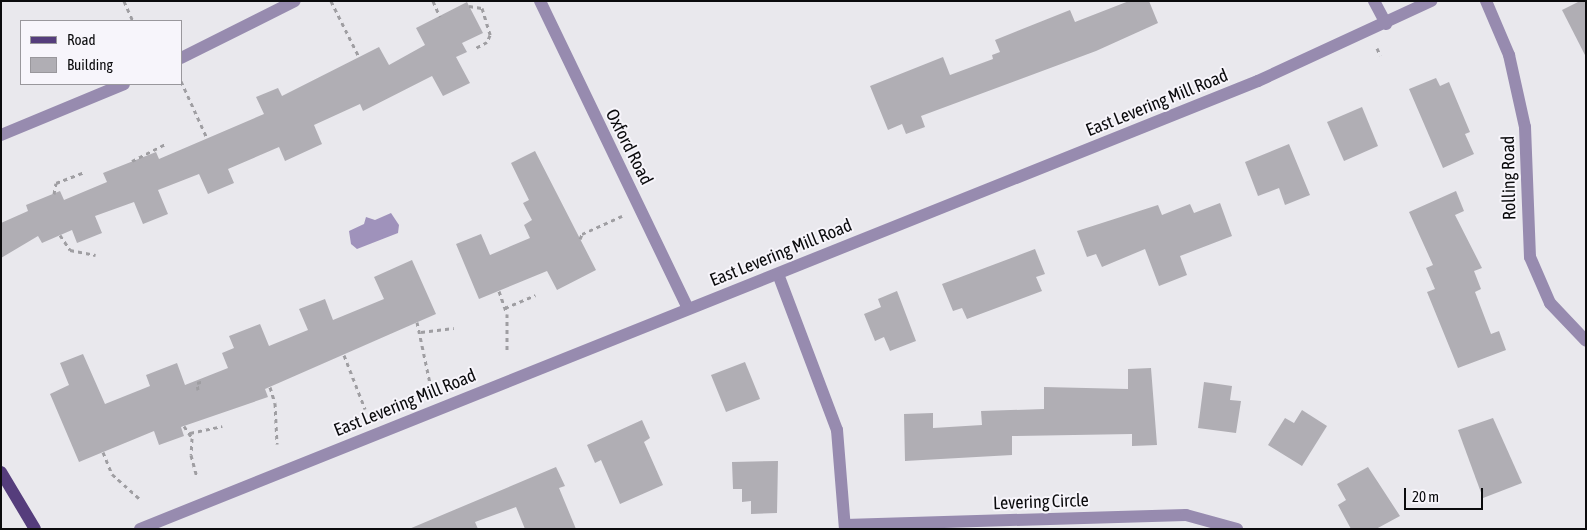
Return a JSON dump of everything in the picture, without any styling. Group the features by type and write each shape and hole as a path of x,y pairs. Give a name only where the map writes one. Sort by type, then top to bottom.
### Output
{"main road":[{"path":"1,472 35,529"}],"street":[{"path":"182,58 295,1"},
{"name":"Oxford Road","path":"540,1 688,308"},
{"path":"1374,1 1386,24"},
{"name":"East Levering Mill Road","path":"140,529 1258,81 1386,24 1431,1"},
{"name":"Rolling Road","path":"1486,1 1509,55 1525,127 1530,257 1550,304 1586,341"},
{"path":"1,135 122,85"},
{"name":"Levering Circle","path":"778,274 837,430 845,527 1186,515 1237,529"}],"path":[{"path":"124,1 133,20"},
{"path":"331,1 360,57"},
{"path":"433,1 440,16"},
{"path":"469,6 482,8 490,34 488,42 474,49"},
{"path":"182,83 207,138"},
{"path":"132,161 166,144"},
{"path":"54,194 56,183 85,172"},
{"path":"580,239 580,234 640,207"},
{"path":"60,235 70,250 96,255"},
{"path":"499,291 505,308 507,352"},
{"path":"505,308 535,295"},
{"path":"417,322 421,332 430,382"},
{"path":"421,332 454,328"},
{"path":"344,355 364,409"},
{"path":"198,390 197,382 204,381"},
{"path":"270,387 275,403 277,444"},
{"path":"184,426 190,433 197,477"},
{"path":"190,433 222,426"},
{"path":"103,452 112,474 140,499"}],"shaded area":[{"path":"391,213 399,225 398,233 357,249 351,244 349,231 364,224 366,217 375,220"}],"building":[{"path":"1129,1 1149,1 1158,23 1096,51 921,116 925,127 906,134 902,124 888,130 870,86 943,57 950,75 993,59 992,55 1000,52 995,40 1070,10 1075,22"},
{"path":"1580,1 1586,1 1586,57 1562,10"},
{"path":"467,2 483,33 462,43 467,52 456,57 470,83 443,96 432,76 363,111 360,104 314,125 322,144 285,161 279,147 228,169 234,183 208,194 199,174 158,190 168,214 143,224 134,202 95,216 102,233 77,243 72,230 42,243 38,236 1,258 1,223 28,211 26,205 60,191 64,200 107,182 103,173 156,152 159,159 264,114 256,97 278,88 282,96 379,47 389,65 425,45 416,28"},
{"path":"1436,78 1440,86 1449,82 1470,132 1465,134 1474,154 1443,168 1409,89"},
{"path":"1362,107 1378,146 1344,161 1327,122"},
{"path":"1289,144 1310,195 1285,205 1279,188 1258,196 1245,162"},
{"path":"535,151 596,270 557,290 547,271 479,299 456,244 481,234 490,255 530,238 524,225 532,220 523,203 529,200 511,163"},
{"path":"1456,191 1464,211 1455,215 1482,268 1474,271 1481,289 1475,292 1491,334 1499,331 1506,350 1458,368 1427,292 1435,289 1426,268 1433,265 1409,212"},
{"path":"1220,203 1232,236 1180,256 1187,275 1159,286 1145,249 1102,267 1096,254 1087,257 1077,231 1158,205 1162,215 1190,204 1194,213"},
{"path":"1035,249 1045,274 1036,277 1042,291 967,319 962,308 953,311 942,284"},
{"path":"412,260 436,314 265,389 268,397 181,427 184,436 159,445 154,431 79,462 50,394 69,385 60,363 83,354 105,404 150,386 146,375 177,363 185,385 228,368 222,353 234,348 229,336 260,324 269,346 308,330 299,309 325,299 333,320 384,299 374,277"},
{"path":"897,291 916,341 890,351 884,337 875,341 864,314 881,307 878,299"},
{"path":"745,362 760,399 726,412 711,375"},
{"path":"1151,368 1157,445 1132,446 1132,434 1012,436 1012,455 905,461 904,414 933,413 933,428 982,425 981,411 1044,409 1044,387 1128,389 1128,369"},
{"path":"1204,382 1232,386 1230,400 1241,401 1236,433 1198,428"},
{"path":"1302,410 1327,426 1302,466 1268,445 1285,418 1294,423"},
{"path":"1493,418 1522,483 1483,498 1458,430"},
{"path":"642,420 650,438 644,442 663,485 620,504 601,460 595,463 587,445"},
{"path":"778,461 777,513 751,514 751,501 742,502 742,489 733,489 732,462"},
{"path":"556,467 565,486 559,488 576,529 525,529 516,507 475,522 478,529 409,529"},
{"path":"1368,467 1400,516 1376,529 1351,529 1338,505 1346,500 1337,484"}]}
